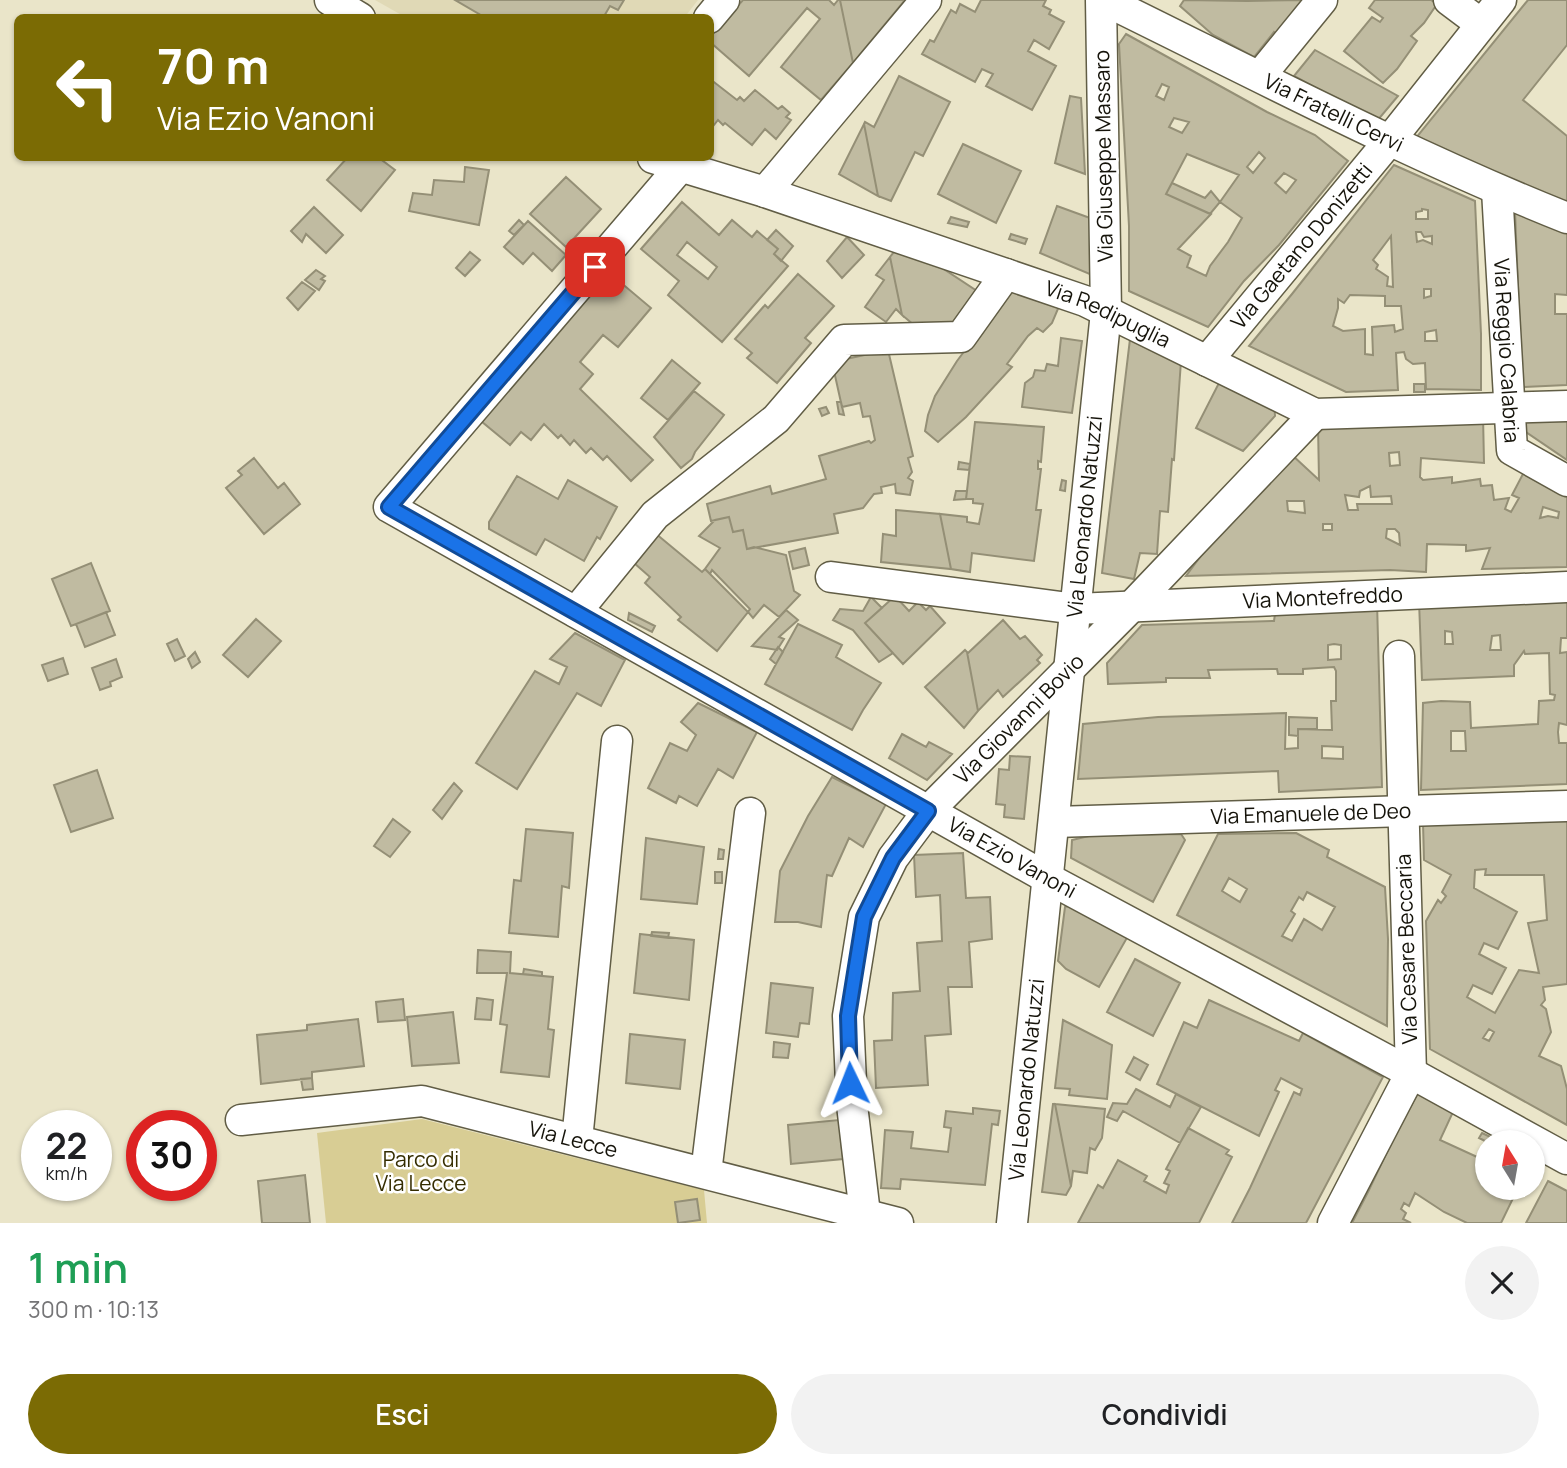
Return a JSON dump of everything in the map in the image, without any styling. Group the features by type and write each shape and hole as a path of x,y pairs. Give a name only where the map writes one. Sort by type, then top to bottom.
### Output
{"street":[{"path":"330,0 353,14"},
{"path":"712,14 724,0"},
{"path":"765,192 926,0"},
{"name":"Via Fratelli Cervi","path":"1102,0 1152,10 1260,76 1497,190 1567,218"},
{"name":"Via Giuseppe Massaro","path":"1102,0 1107,312"},
{"path":"1260,76 1322,0"},
{"path":"1449,0 1480,24"},
{"name":"Via Gaetano Donizetti","path":"1207,361 1390,140 1501,0"},
{"name":"Via Redipuglia","path":"667,162 765,192 1084,301 1315,414 1567,406"},
{"name":"Via Ezio Vanoni","path":"667,162 389,507 1049,878 1567,1159"},
{"name":"Via Reggio Calabria","path":"1497,190 1512,450 1567,481"},
{"path":"576,612 655,515 776,419 844,340 961,337 1006,274"},
{"name":"Via Leonardo Natuzzi","path":"1012,1223 1107,312"},
{"name":"Via Giovanni Bovio","path":"865,1214 852,1105 848,1016 864,917 893,858 928,811 1131,607 1315,414"},
{"name":"Via Montefreddo","path":"831,577 1076,609 1567,587"},
{"name":"Via Cesare Beccaria","path":"1333,1223 1411,1073 1399,656"},
{"path":"577,1140 617,741"},
{"name":"Via Emanuele de Deo","path":"1055,822 1567,806"},
{"path":"706,1173 750,813"},
{"name":"Via Lecce","path":"241,1121 422,1101 706,1173 830,1214 865,1214 898,1223"}],"shaded area":[{"path":"375,0 698,0 687,14 400,14"}],"green space":[{"name":"Parco di Via Lecce","path":"422,1119 704,1190 707,1223 326,1223 317,1133"}],"building":[{"path":"455,0 624,0 618,10 610,6 605,14 479,14"},
{"path":"743,0 829,0 834,5 840,0 853,63 821,100 781,67 820,19 807,8 749,76 714,45 714,33"},
{"path":"840,0 905,0 853,63"},
{"path":"981,0 1046,0 1043,6 1051,10 1049,14 1064,22 1049,49 1034,40 1028,51 1056,66 1032,110 986,86 993,74 982,69 975,82 922,54 930,40 934,42 951,10 956,13 960,4 975,12"},
{"path":"1184,0 1305,0 1279,36 1274,32 1254,57 1213,35 1180,6"},
{"path":"1375,0 1431,0 1437,4 1411,36 1417,41 1383,83 1344,51 1372,17 1380,22 1383,18 1369,8"},
{"path":"1528,0 1567,0 1567,45 1523,100 1567,136 1567,207 1415,139"},
{"path":"1126,34 1267,112 1315,135 1348,161 1279,245 1244,281 1208,327 1129,291 1129,226 1119,44","holes":["1162,84 1169,87 1164,100 1156,96","1174,118 1189,122 1182,133 1169,127","1259,152 1265,158 1253,173 1247,167","1187,154 1239,175 1220,202 1242,218 1206,276 1187,267 1191,256 1178,249 1211,214 1166,194","1284,173 1296,180 1286,193 1275,183"]},
{"path":"1315,50 1398,96 1377,121 1294,76"},
{"path":"899,76 950,102 923,156 915,152 891,201 878,196 864,124 865,122 874,127"},
{"path":"714,82 737,100 740,97 744,101 755,90 778,109 782,106 790,113 786,117 791,120 776,139 765,129 752,145 718,120 714,125"},
{"path":"1070,96 1081,98 1085,174 1055,163"},
{"path":"864,124 878,196 839,174"},
{"path":"963,144 1021,171 996,223 938,194"},
{"path":"344,161 383,161 395,170 361,211 327,180"},
{"path":"1394,165 1475,201 1481,390 1426,389 1425,363 1413,364 1406,359 1404,352 1396,353 1398,390 1346,392 1249,346","holes":["1428,210 1428,219 1416,219 1416,212","1416,232 1421,232 1424,237 1432,236 1432,244 1423,240 1417,242","1391,236 1393,287 1387,286 1388,277 1376,269 1378,265 1373,260","1424,289 1431,289 1431,296 1424,298","1350,295 1385,296 1385,306 1401,306 1403,329 1395,332 1394,325 1372,327 1373,355 1365,354 1365,329 1343,331 1333,326 1338,299 1344,303","1436,330 1437,341 1425,341 1425,332"]},
{"path":"465,167 489,170 479,225 409,211 413,193 432,195 434,180 464,182"},
{"path":"566,177 601,209 566,247 530,214"},
{"path":"1172,183 1205,198 1211,191 1220,202 1210,214 1166,194"},
{"path":"682,202 719,235 732,220 752,237 757,231 778,249 774,254 788,266 722,342 668,295 679,281 641,249","holes":["687,242 717,267 708,279 677,255"]},
{"path":"1057,206 1090,218 1092,275 1040,253"},
{"path":"314,207 343,235 326,253 306,234 302,242 291,231"},
{"path":"1515,211 1567,231 1567,295 1555,294 1555,314 1567,314 1567,385 1522,387"},
{"path":"951,217 969,222 967,227 948,223"},
{"path":"519,220 524,225 514,235 509,231"},
{"path":"528,221 566,255 552,271 533,253 523,264 504,247"},
{"path":"776,230 793,246 781,261 774,254 778,249 767,240"},
{"path":"1011,234 1027,239 1025,244 1009,239"},
{"path":"847,237 864,255 842,278 827,261"},
{"path":"897,248 939,266 977,291 952,326 914,325 902,315 890,257"},
{"path":"470,252 480,260 465,276 456,268"},
{"path":"890,257 902,315 896,309 886,322 865,307 884,280 876,275"},
{"path":"316,270 325,276 321,279 325,281 319,290 305,280"},
{"path":"607,271 651,308 618,347 603,335 580,362 593,374 580,389 653,460 631,481 607,456 603,460 591,448 586,453 574,440 570,445 561,435 558,438 544,424 531,440 521,432 510,445 481,421"},
{"path":"798,274 834,306 805,338 811,343 777,383 747,358 752,353 735,339 765,305 768,308"},
{"path":"302,282 315,291 298,310 287,298"},
{"path":"1018,284 1060,304 1052,323 1043,332 1037,328 1028,336 1007,364 1012,367 966,417 938,442 925,431 935,396 957,361"},
{"path":"1061,338 1082,341 1072,413 1022,407 1025,383 1033,377 1035,370 1045,371 1047,364 1058,366"},
{"path":"1130,339 1181,361 1168,512 1160,511 1157,554 1140,553 1134,579 1102,573"},
{"path":"888,350 913,456 908,458 912,472 908,478 913,481 910,495 896,493 895,484 881,487 882,493 874,494 863,508 834,514 838,533 747,549 743,530 733,532 729,517 711,521 707,504 770,486 772,494 826,479 819,456 875,440 870,416 863,417 860,403 842,407 832,362"},
{"path":"672,360 700,383 668,420 641,398"},
{"path":"1221,379 1274,403 1275,416 1243,451 1196,428"},
{"path":"1414,384 1425,384 1425,392 1414,392"},
{"path":"694,391 724,415 692,459 681,468 654,437"},
{"path":"837,402 841,402 844,415 839,414"},
{"path":"826,407 829,413 822,416 819,409"},
{"path":"1567,414 1567,460 1523,430 1523,416"},
{"path":"1483,415 1484,463 1421,458 1420,477 1423,480 1452,477 1452,483 1480,479 1481,486 1492,485 1494,500 1509,498 1505,509 1511,512 1519,498 1512,495 1525,470 1567,492 1567,567 1482,569 1490,548 1466,551 1466,545 1427,544 1426,572 1390,570 1186,576 1206,549 1292,455 1319,480 1318,424","holes":["1399,452 1400,465 1390,466 1389,453","1370,486 1371,497 1391,496 1392,504 1357,504 1358,510 1348,510 1345,495 1359,497 1360,491","1287,501 1304,501 1305,513 1288,511","1543,507 1559,512 1558,518 1540,518","1323,524 1332,524 1332,530 1323,530","1387,529 1395,529 1399,533 1400,545 1386,538"]},
{"path":"975,422 1044,427 1041,462 1038,461 1038,469 1041,469 1036,510 1041,510 1034,561 972,553 970,572 951,569 940,514 967,517 967,522 979,524 983,504 966,499"},
{"path":"254,458 278,488 284,483 300,504 264,534 226,488 242,475 238,471"},
{"path":"959,462 970,464 969,470 958,469"},
{"path":"517,476 558,499 568,480 617,507 600,539 597,537 584,561 545,539 536,555 489,529 489,522"},
{"path":"1062,480 1066,481 1065,491 1060,490"},
{"path":"956,491 967,491 966,499 954,500"},
{"path":"896,510 940,514 951,569 881,562 883,534 896,536"},
{"path":"729,517 733,532 743,530 747,549 754,547 786,555 794,591 800,595 779,617 764,605 753,618 748,612 750,609 712,570 710,574 705,569 720,548 699,536 715,520"},
{"path":"655,533 702,572 705,569 748,612 717,651 678,620 681,617 645,583 650,577 633,562"},
{"path":"805,548 809,565 793,569 789,552"},
{"path":"91,563 110,611 71,626 52,579"},
{"path":"895,596 909,611 918,602 926,610 930,606 945,623 903,664 865,623"},
{"path":"1567,596 1567,638 1561,638 1560,653 1567,652 1567,725 1559,723 1558,732 1559,743 1567,743 1567,784 1421,790 1423,703 1470,702 1471,728 1538,724 1539,701 1554,700 1555,695 1550,694 1549,653 1525,654 1524,651 1514,665 1514,676 1422,680 1419,601","holes":["1445,631 1452,632 1453,644 1445,644","1500,635 1501,650 1490,650 1492,636","1451,731 1465,731 1466,751 1451,751"]},
{"path":"871,597 882,608 865,623 893,653 879,662 853,630 833,620 840,609 863,611"},
{"path":"1377,602 1382,787 1279,792 1278,771 1078,779 1083,724 1158,717 1286,713 1285,749 1298,748 1298,729 1332,730 1331,701 1336,701 1334,667 1303,669 1303,674 1278,674 1277,669 1208,670 1210,678 1166,678 1166,682 1108,684 1107,663 1142,625 1274,621 1275,614","holes":["1328,645 1341,645 1341,659 1328,660","1322,746 1343,747 1343,759 1322,758"]},
{"path":"786,610 798,620 779,637 784,639 777,650 752,646"},
{"path":"106,612 115,635 85,647 76,624"},
{"path":"629,613 655,626 652,632 628,620"},
{"path":"256,619 281,641 248,677 223,655"},
{"path":"1003,620 1020,639 1025,636 1042,655 1037,660 1040,663 1003,697 998,690 978,711 967,652"},
{"path":"798,624 842,645 836,657 881,683 852,730 765,684"},
{"path":"575,633 625,660 601,706 577,693 517,789 476,763 535,671 559,684 567,667 550,659"},
{"path":"177,639 185,656 175,661 167,644"},
{"path":"778,647 783,652 776,664 770,659"},
{"path":"965,650 978,711 964,728 925,687"},
{"path":"195,652 200,662 192,668 188,659"},
{"path":"63,658 68,674 48,681 42,665"},
{"path":"116,659 122,677 110,682 111,686 100,690 92,668"},
{"path":"698,703 757,732 733,778 718,769 697,806 679,796 676,803 648,788 670,743 687,751 696,735 681,722"},
{"path":"1289,717 1317,718 1317,729 1298,729 1298,736 1289,735"},
{"path":"902,734 926,747 929,742 952,754 927,780 889,758"},
{"path":"1010,756 1030,757 1024,819 1004,817 1005,805 996,804 999,769 1009,770"},
{"path":"97,770 113,818 71,832 54,785"},
{"path":"832,777 886,804 863,847 849,838 832,876 827,875 821,927 798,922 775,922 780,871 808,816"},
{"path":"454,783 462,791 442,819 433,810"},
{"path":"393,819 410,832 390,857 374,846"},
{"path":"1567,819 1567,984 1543,987 1545,1000 1541,1005 1546,1009 1551,1032 1539,1056 1561,1066 1567,1089 1567,1125 1430,1049 1426,921 1438,900 1441,903 1446,896 1442,892 1451,875 1424,860 1423,823","holes":["1486,869 1485,875 1544,875 1547,920 1528,923 1539,973 1519,970 1495,1013 1467,997 1473,985 1492,994 1506,968 1479,954 1484,943 1498,949 1517,912 1474,888 1475,870","1489,1029 1494,1032 1489,1041 1483,1038"]},
{"path":"526,829 573,833 569,888 562,886 558,937 509,933 514,880 521,881"},
{"path":"1296,833 1329,850 1327,857 1385,887 1388,939 1387,1026 1177,915 1218,834","holes":["1229,878 1247,889 1240,902 1222,891","1307,892 1335,907 1322,930 1304,919 1292,941 1282,936 1295,914 1291,911 1299,897 1303,900"]},
{"path":"1181,834 1185,840 1153,902 1071,858 1072,840 1093,835"},
{"path":"646,838 704,847 697,904 641,899"},
{"path":"719,849 724,850 723,859 718,859"},
{"path":"963,853 966,898 990,897 992,939 969,942 972,987 948,987 951,1034 925,1036 928,1085 876,1088 874,1041 892,1040 893,993 920,991 917,943 942,941 940,895 916,897 914,855"},
{"path":"715,872 722,872 722,883 715,883"},
{"path":"1071,905 1128,936 1099,987 1066,969 1058,961 1065,907"},
{"path":"652,932 669,933 668,938 651,936"},
{"path":"640,934 694,940 689,1000 634,993"},
{"path":"478,950 511,952 510,973 553,977 548,1029 554,1030 549,1077 501,1072 507,1025 500,1024 507,973 477,973"},
{"path":"1135,959 1180,983 1153,1036 1107,1012"},
{"path":"524,969 542,972 542,976 523,974"},
{"path":"771,983 813,988 809,1024 800,1023 798,1037 766,1033"},
{"path":"477,998 493,1000 491,1020 475,1019"},
{"path":"403,999 405,1020 378,1022 376,1002"},
{"path":"1209,1000 1299,1041 1303,1033 1383,1077 1306,1223 1232,1223 1294,1092 1300,1095 1302,1089 1281,1078 1275,1090 1279,1092 1259,1136 1157,1084 1184,1022 1197,1028"},
{"path":"453,1012 459,1063 412,1066 407,1017"},
{"path":"358,1019 364,1066 312,1072 312,1078 261,1084 257,1035 307,1030 307,1025"},
{"path":"1063,1020 1112,1045 1107,1099 1069,1095 1070,1089 1055,1088"},
{"path":"630,1034 685,1040 680,1089 626,1083"},
{"path":"774,1042 790,1044 788,1058 773,1057"},
{"path":"1134,1057 1148,1065 1140,1080 1126,1072"},
{"path":"312,1078 313,1089 303,1090 301,1079"},
{"path":"1136,1089 1170,1107 1176,1094 1201,1107 1180,1143 1123,1111 1117,1121 1107,1117 1113,1103 1127,1104"},
{"path":"1418,1093 1453,1112 1440,1140 1475,1156 1475,1200 1512,1200 1501,1223 1467,1223 1415,1193 1409,1206 1404,1203 1401,1209 1406,1213 1403,1219 1411,1223 1352,1223"},
{"path":"1053,1104 1071,1186 1066,1195 1042,1192"},
{"path":"1055,1104 1105,1109 1102,1138 1095,1150 1090,1148 1087,1173 1073,1171 1071,1186"},
{"path":"973,1108 1000,1111 998,1125 992,1124 985,1185 901,1179 900,1189 881,1188 885,1130 913,1132 911,1148 948,1152 951,1128 944,1127 946,1111 973,1114"},
{"path":"839,1120 843,1159 791,1164 788,1125"},
{"path":"1188,1128 1229,1150 1226,1154 1232,1157 1199,1223 1078,1223 1098,1185 1103,1188 1118,1160 1147,1176 1144,1181 1166,1193 1169,1185 1164,1183 1170,1171 1166,1169"},
{"path":"305,1175 310,1223 262,1223 258,1181"},
{"path":"1548,1181 1567,1191 1567,1223 1526,1223 1538,1200 1545,1200"},
{"path":"697,1199 700,1220 678,1223 675,1202"}],"route":[{"path":"595,267 389,507 928,811 893,858 864,917 848,1016 850,1083"}]}
